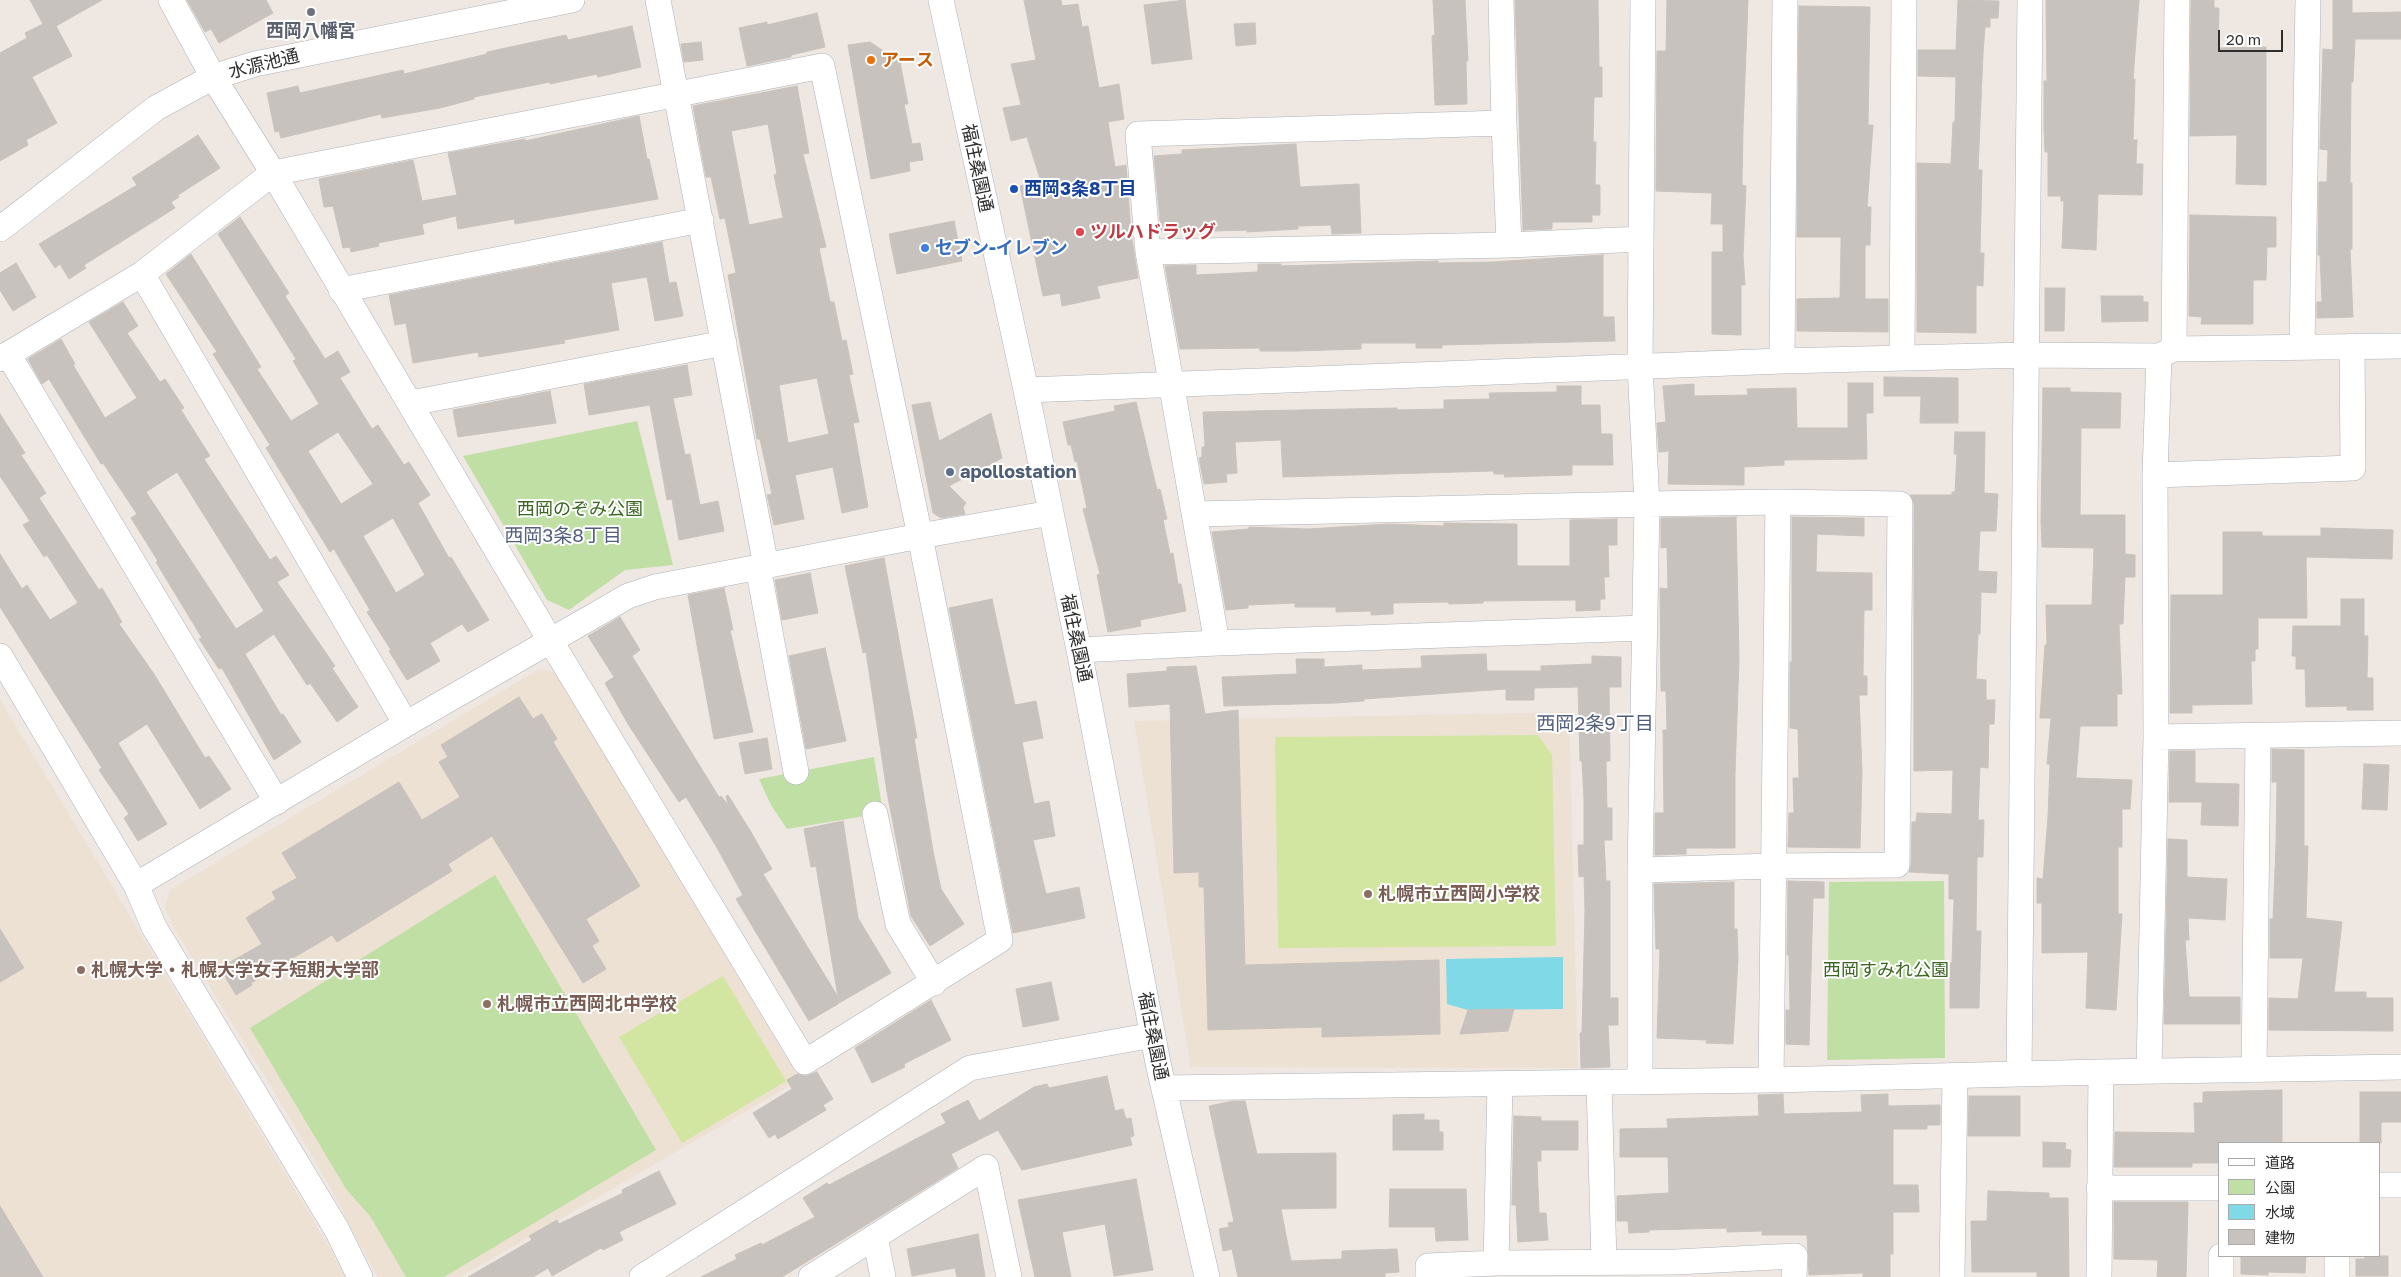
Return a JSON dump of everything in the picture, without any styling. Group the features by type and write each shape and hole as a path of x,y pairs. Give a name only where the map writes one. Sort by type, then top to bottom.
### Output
{"street":[{"path":"171,0 213,77 273,173 550,640 805,1062 1000,940 920,536 822,66 273,173 142,274 4,356 277,802"},
{"name":"水源池通","path":"1,226 156,108 213,77 256,64 572,0"},
{"path":"658,0 724,343 796,772"},
{"name":"福住桑園通","path":"941,0 1026,390 1079,650 1153,1035 1207,1277"},
{"path":"1501,0 1504,123 1510,245"},
{"path":"1640,1082 1640,870 1647,504 1640,366 1643,0"},
{"path":"1782,361 1785,0"},
{"path":"1902,358 1904,0"},
{"path":"2019,1074 2030,0"},
{"path":"2149,1071 2156,738 2155,475 2166,352 2177,0"},
{"path":"2302,346 2308,0"},
{"path":"1216,642 1148,252 1138,134 1504,123"},
{"path":"341,290 701,220"},
{"path":"1148,252 1510,245 1641,240"},
{"path":"142,274 406,724"},
{"path":"410,403 724,343"},
{"path":"1026,390 1782,361 2166,352 2302,346 2401,346"},
{"path":"2155,475 2353,468 2352,346"},
{"path":"1195,514 1778,502 1900,504 1897,865 1640,870"},
{"path":"1771,1080 1778,502"},
{"path":"136,884 406,724 628,596 655,587 762,566 1051,513"},
{"path":"1079,650 1216,642 1644,628"},
{"path":"0,656 136,884 154,927 337,1230 360,1277"},
{"path":"2156,738 2401,733"},
{"path":"2254,1070 2258,736"},
{"path":"875,814 898,924 934,982"},
{"path":"642,1277 970,1068 1153,1035"},
{"path":"1164,1088 1599,1083 2401,1067"},
{"path":"2098,1277 2101,1072"},
{"path":"1952,1277 1955,1076"},
{"path":"1599,1083 1604,1262"},
{"path":"1496,1263 1500,1084"},
{"path":"811,1277 986,1166 1009,1277"},
{"path":"2381,1185 2401,1185"},
{"path":"2099,1188 2218,1188"},
{"path":"875,1237 883,1277"},
{"path":"1428,1277 1428,1266 1496,1263 1550,1270 1604,1262 1676,1269 1795,1256 1794,1277"},
{"path":"2221,1257 2221,1277"},
{"path":"2337,1257 2337,1277"}],"shaded area":[{"name":"札幌市立西岡北中学校","path":"539,669 555,672 800,1080 460,1277 378,1277 348,1223 343,1210 287,1113 174,928 165,908 170,890"},
{"name":"札幌大学・札幌大学女子短期大学部","path":"0,700 325,1240 345,1277 0,1277"},
{"name":"札幌市立西岡小学校","path":"1569,712 1578,1068 1191,1067 1134,721"}],"green space":[{"name":"西岡のぞみ公園","path":"637,421 673,565 625,570 569,610 547,600 463,456"},
{"path":"1538,735 1552,755 1556,946 1278,948 1275,737"},
{"path":"874,757 883,813 787,829 771,805 759,779"},
{"path":"495,875 656,1150 444,1277 406,1277 370,1216 346,1189 250,1028"},
{"name":"西岡すみれ公園","path":"1944,881 1945,1058 1827,1060 1829,882"},
{"path":"723,976 786,1081 682,1143 619,1037"}],"water":[{"path":"1563,957 1563,1009 1468,1010 1447,1004 1446,959"}],"building":[{"path":"30,0 102,0 56,26 72,56 32,77 57,123 26,140 28,145 0,161 0,53 27,38 25,33 43,24"},
{"path":"187,0 266,0 273,13 219,43 211,29 205,32"},
{"path":"1024,0 1061,0 1062,6 1078,4 1082,27 1088,26 1099,88 1119,84 1124,119 1108,122 1115,167 1126,165 1131,233 1138,278 1097,286 1100,298 1062,306 1060,293 1043,296 1020,186 1041,182 1027,137 1011,141 1003,108 1021,105 1011,64 1036,60"},
{"path":"1185,0 1192,59 1152,64 1144,5"},
{"path":"1433,0 1465,0 1468,61 1466,61 1467,104 1435,105 1432,36 1435,35"},
{"path":"1515,0 1598,0 1599,67 1602,67 1602,97 1594,97 1593,142 1596,142 1595,185 1600,185 1600,215 1592,215 1592,222 1552,222 1552,229 1523,230"},
{"path":"1667,0 1748,0 1742,185 1746,186 1743,256 1745,285 1741,285 1741,335 1712,334 1712,252 1723,252 1723,224 1711,224 1712,193 1656,191 1657,51 1666,51"},
{"path":"1958,0 1999,1 1998,18 1990,18 1990,27 1985,27 1983,53 1978,170 1982,170 1980,253 1984,253 1983,286 1976,285 1976,333 1917,332 1917,163 1951,164 1953,122 1955,122 1956,77 1918,76 1918,50 1956,50"},
{"path":"2046,0 2139,0 2133,79 2135,79 2133,140 2137,140 2136,164 2143,164 2142,195 2098,194 2096,250 2062,248 2064,201 2061,201 2061,196 2048,196 2048,152 2045,152 2044,129 2044,81 2047,81"},
{"path":"2191,0 2214,0 2214,8 2219,8 2218,48 2266,47 2266,185 2236,184 2237,135 2190,136"},
{"path":"2333,0 2352,0 2352,13 2401,12 2401,39 2355,39 2353,82 2351,82 2350,183 2352,183 2352,249 2350,249 2353,317 2317,318 2317,302 2322,302 2320,255 2318,255 2319,182 2327,182 2328,150 2320,149 2323,49 2333,50"},
{"path":"1799,6 1870,7 1868,125 1873,125 1867,207 1871,207 1870,245 1865,245 1865,299 1888,299 1888,332 1797,331 1797,299 1840,298 1841,244 1841,237 1797,237"},
{"path":"817,13 825,47 791,55 791,57 747,66 739,28 767,22 767,25"},
{"path":"1255,23 1256,44 1236,46 1234,24"},
{"path":"632,26 641,67 598,77 597,74 474,97 474,99 440,108 382,118 381,114 281,138 279,131 275,132 267,93 298,86 300,93 403,70 404,74 487,54 487,52 566,35 568,40"},
{"path":"701,42 703,60 684,62 681,44"},
{"path":"870,42 900,62 908,104 904,104 912,144 920,143 923,160 909,162 910,171 871,179 848,45"},
{"path":"797,86 809,153 803,154 826,247 819,248 830,302 834,302 842,341 846,340 853,374 849,375 859,422 853,423 868,507 842,513 833,467 795,475 804,519 774,525 767,495 772,494 760,439 757,439 728,275 736,273 725,218 720,219 711,177 706,177 693,106","holes":["768,124 777,174 774,175 783,218 749,225 731,131","817,378 829,434 788,443 779,385"]},
{"path":"639,116 647,159 649,159 658,199 515,224 514,219 458,229 456,216 422,224 424,234 378,243 379,246 351,252 350,247 343,248 333,206 324,207 319,179 413,160 422,201 457,195 448,153 525,139 525,141"},
{"path":"198,135 220,168 178,195 179,197 171,202 175,208 84,265 86,268 69,279 60,264 55,268 39,244 137,185 132,178"},
{"path":"1296,144 1300,187 1359,184 1361,233 1332,234 1331,225 1298,226 1298,229 1247,232 1247,230 1215,231 1215,228 1161,231 1154,156 1182,154 1182,150"},
{"path":"2190,215 2276,217 2276,247 2267,247 2266,280 2253,280 2253,324 2201,324 2202,317 2189,316"},
{"path":"240,217 289,293 285,296 325,359 338,351 350,372 340,378 372,429 378,425 404,465 409,462 430,495 418,503 449,558 451,557 489,620 468,632 462,624 430,643 440,661 407,680 367,612 370,610 334,549 330,552 266,448 270,445 213,354 217,352 166,274 191,254 261,367 257,369 291,421 319,404 293,361 296,359 218,234","holes":["338,432 373,484 341,504 308,451","393,518 425,575 396,593 363,536"]},
{"name":"セブン-イレブン","path":"954,221 962,261 897,274 889,234"},
{"path":"662,242 669,283 676,282 683,316 655,321 647,277 611,283 619,330 564,340 565,343 479,357 478,352 413,363 406,323 395,325 389,295"},
{"path":"1603,255 1603,317 1614,317 1615,341 1442,345 1442,348 1416,348 1416,343 1361,343 1361,349 1260,351 1260,348 1180,349 1165,266 1196,265 1196,275 1258,272 1258,264 1281,264 1281,266 1438,261 1438,263 1493,262"},
{"path":"16,263 36,297 13,311 0,290 0,273"},
{"path":"2045,288 2065,288 2064,331 2045,331"},
{"path":"2101,296 2143,296 2143,302 2148,302 2148,321 2102,322"},
{"path":"123,302 138,326 127,333 160,382 165,379 184,408 181,410 210,456 204,459 270,560 276,556 289,575 277,582 335,666 332,668 358,707 337,722 310,683 307,685 274,634 245,654 281,715 283,714 301,742 274,760 222,668 219,669 199,639 202,638 131,518 137,514 103,463 101,464 49,379 42,384 28,359 61,339 75,364 73,365 105,418 137,398 89,322","holes":["177,472 264,611 236,629 146,492"]},
{"path":"687,365 692,395 673,398 685,455 690,454 700,505 718,501 724,531 679,540 672,499 667,500 650,405 589,415 584,384"},
{"path":"1884,377 1958,378 1958,423 1920,423 1921,396 1884,396"},
{"path":"1848,383 1873,383 1873,413 1866,413 1867,459 1784,460 1784,465 1744,467 1744,485 1668,484 1669,451 1659,452 1657,423 1666,422 1663,386 1694,384 1694,396 1748,395 1747,389 1796,388 1797,428 1848,428"},
{"path":"1557,386 1581,386 1581,405 1600,405 1601,434 1612,434 1613,465 1572,465 1572,475 1504,477 1505,474 1494,474 1493,471 1283,477 1281,440 1235,442 1237,473 1226,474 1227,482 1204,484 1199,458 1202,457 1202,447 1205,447 1203,412 1397,408 1397,410 1444,409 1444,400 1490,399 1489,393 1557,392"},
{"path":"2043,388 2070,388 2070,392 2121,393 2120,428 2081,428 2080,515 2125,515 2125,554 2135,555 2135,577 2125,577 2123,624 2119,624 2122,694 2117,694 2117,726 2080,726 2076,778 2132,780 2130,809 2122,809 2122,847 2118,847 2118,914 2122,914 2116,1010 2086,1008 2088,952 2042,953 2042,903 2037,903 2037,878 2043,879 2048,817 2050,764 2047,764 2051,718 2040,718 2045,645 2047,645 2046,605 2092,605 2094,548 2042,547"},
{"path":"550,391 556,423 458,437 453,410"},
{"name":"apollostation","path":"930,402 939,441 991,413 1002,458 949,486 966,503 963,507 965,514 941,518 933,513 912,405"},
{"path":"1136,402 1157,490 1160,489 1167,519 1163,520 1170,554 1173,553 1178,584 1181,584 1186,611 1140,620 1141,626 1108,632 1097,575 1100,574 1083,509 1087,508 1077,461 1075,462 1071,445 1068,445 1063,422 1115,411 1114,406"},
{"path":"0,414 25,453 21,455 46,493 39,498 99,590 102,588 122,622 119,624 154,674 205,758 209,756 231,789 200,809 147,724 118,743 167,824 138,841 124,818 129,814 99,770 102,768 0,607 0,554 22,589 27,585 50,620 78,603 47,555 44,557 23,525 30,521 0,476"},
{"path":"1955,432 1985,432 1984,493 1998,494 1996,531 1980,531 1978,571 1997,572 1996,593 1981,592 1976,679 1986,680 1986,700 1995,700 1994,724 1989,724 1988,768 1980,767 1978,820 1984,820 1983,857 1977,857 1976,931 1981,931 1979,1008 1950,1008 1950,963 1952,963 1954,899 1949,899 1949,874 1909,872 1911,865 1912,822 1916,822 1917,813 1952,814 1953,770 1914,771 1914,504 1910,495 1952,495 1952,492 1955,492 1957,454 1954,454"},
{"path":"1736,517 1739,659 1735,774 1735,848 1686,848 1686,854 1655,855 1655,813 1664,813 1663,730 1667,730 1666,691 1661,691 1660,588 1668,589 1667,547 1661,548 1661,518"},
{"path":"1792,517 1864,518 1864,536 1817,534 1816,572 1872,573 1872,610 1864,610 1863,676 1867,676 1867,695 1859,695 1862,771 1860,848 1788,847 1789,813 1794,813 1793,778 1799,778 1798,729 1790,728"},
{"path":"1617,519 1617,545 1608,545 1609,577 1604,577 1605,599 1600,599 1600,610 1576,611 1576,600 1483,601 1483,603 1449,604 1448,602 1393,603 1393,614 1371,615 1371,611 1336,612 1336,607 1295,607 1295,603 1248,605 1248,608 1226,610 1212,532 1249,529 1249,527 1308,529 1388,524 1444,526 1444,523 1517,524 1517,566 1570,566 1570,520"},
{"path":"2321,528 2393,530 2392,559 2306,557 2307,618 2258,618 2258,649 2255,649 2255,661 2251,661 2252,704 2192,705 2192,713 2170,713 2171,595 2223,595 2223,532 2262,532 2262,536 2321,536"},
{"path":"884,558 917,738 914,738 941,889 964,924 930,946 911,916 887,792 866,652 863,653 845,566"},
{"path":"810,573 818,613 782,620 775,580"},
{"path":"724,588 733,630 730,630 753,732 714,739 688,595"},
{"path":"992,599 1015,705 1036,701 1043,738 1022,742 1034,804 1049,801 1055,836 1033,840 1046,894 1079,887 1085,918 1013,933 949,608"},
{"path":"2341,599 2364,599 2364,636 2368,636 2367,678 2373,678 2373,710 2347,710 2347,706 2306,707 2305,669 2296,669 2296,656 2292,656 2293,626 2341,626"},
{"path":"620,617 640,650 632,656 719,797 721,796 728,805 726,796 728,795 751,832 772,869 763,874 838,997 838,1004 809,1021 736,899 743,895 716,846 686,797 679,802 628,724 605,683 614,677 588,636"},
{"path":"825,648 846,741 806,749 789,656"},
{"path":"1486,654 1487,671 1541,671 1541,666 1592,664 1592,656 1621,657 1621,687 1609,687 1610,761 1606,761 1607,808 1612,808 1612,840 1604,840 1606,881 1610,881 1610,998 1618,998 1618,1025 1608,1025 1610,1067 1581,1068 1580,1033 1582,1033 1585,910 1584,876 1579,877 1578,845 1584,845 1584,800 1582,761 1580,761 1578,687 1534,688 1534,700 1506,700 1506,689 1364,699 1364,701 1336,703 1224,706 1222,677 1297,674 1296,659 1324,659 1324,667 1362,665 1362,670 1422,668 1421,656"},
{"path":"1196,666 1205,714 1238,710 1245,965 1439,960 1440,1034 1322,1037 1322,1027 1208,1030 1204,887 1199,887 1199,872 1174,873 1170,704 1129,707 1127,674 1167,671 1167,667"},
{"path":"519,697 533,719 542,714 557,739 553,742 640,886 586,919 599,941 592,946 606,969 583,983 492,836 448,864 452,871 337,942 332,935 251,983 252,985 236,995 220,968 262,944 246,918 276,899 272,892 297,878 282,853 399,782 422,820 460,797 439,762 448,757 441,745"},
{"path":"767,738 772,769 745,774 739,743"},
{"path":"2272,749 2304,750 2304,846 2308,846 2306,918 2342,922 2334,992 2366,992 2366,998 2393,998 2393,1031 2269,1030 2269,998 2298,999 2303,958 2270,958 2270,919 2273,919 2277,782 2272,782"},
{"path":"2170,751 2195,751 2195,783 2239,784 2238,826 2201,825 2202,802 2169,802"},
{"path":"2364,764 2389,765 2387,810 2362,809"},
{"path":"843,821 858,918 891,973 839,1003 816,866 811,867 804,829"},
{"path":"2168,839 2187,840 2187,877 2227,879 2225,920 2188,918 2189,940 2185,940 2189,997 2240,997 2240,1024 2164,1024"},
{"path":"1788,881 1824,882 1824,898 1813,898 1809,1045 1786,1044 1786,1010 1790,1010 1789,955 1787,955"},
{"path":"1734,882 1734,929 1737,929 1738,959 1733,1044 1706,1043 1707,1040 1657,1038 1660,949 1656,949 1654,884"},
{"path":"0,929 24,968 0,982"},
{"path":"1051,982 1059,1020 1023,1027 1016,989"},
{"path":"931,1000 951,1040 904,1064 905,1067 872,1083 855,1048"},
{"path":"1514,1009 1508,1031 1460,1034 1468,1010"},
{"path":"817,1072 833,1099 823,1105 826,1110 778,1139 775,1134 769,1138 753,1113 792,1089 787,1080 797,1074 806,1076"},
{"path":"1107,1076 1115,1111 1123,1109 1126,1119 1131,1118 1134,1136 1130,1137 1132,1145 1022,1170 998,1130 951,1154 958,1168 782,1277 701,1277 737,1259 735,1255 761,1243 762,1245 815,1217 803,1198 827,1183 829,1185 946,1123 941,1114 968,1100 979,1121 1034,1087 1047,1084 1049,1088"},
{"path":"2282,1090 2282,1142 2218,1142 2218,1163 2192,1163 2192,1167 2114,1167 2115,1132 2195,1133 2194,1103 2203,1103 2203,1092"},
{"path":"2360,1092 2401,1092 2401,1122 2381,1122 2381,1142 2360,1142"},
{"path":"1783,1094 1784,1114 1862,1112 1861,1095 1888,1094 1888,1106 1940,1105 1940,1125 1927,1125 1927,1129 1893,1129 1893,1185 1918,1185 1919,1212 1893,1212 1893,1254 1890,1254 1890,1277 1863,1277 1863,1273 1809,1275 1807,1235 1762,1235 1762,1231 1727,1232 1727,1228 1649,1230 1649,1232 1629,1233 1628,1221 1617,1221 1617,1196 1669,1193 1668,1157 1620,1157 1620,1129 1668,1128 1667,1119 1759,1116 1758,1095"},
{"path":"1969,1096 2020,1096 2020,1136 1968,1136"},
{"path":"1233,1101 1245,1101 1257,1154 1336,1153 1336,1208 1281,1209 1291,1261 1342,1259 1342,1251 1397,1249 1399,1272 1385,1273 1385,1277 1238,1277 1232,1249 1223,1251 1219,1229 1229,1227 1228,1223 1234,1222 1209,1106"},
{"path":"1424,1114 1424,1120 1439,1120 1439,1132 1443,1132 1443,1150 1393,1150 1393,1115"},
{"path":"1514,1116 1541,1117 1541,1121 1578,1121 1578,1150 1541,1150 1541,1161 1537,1161 1539,1213 1546,1213 1548,1240 1518,1242 1516,1205 1512,1205"},
{"path":"2043,1142 2066,1143 2065,1149 2071,1150 2070,1167 2043,1167"},
{"path":"659,1171 676,1204 619,1232 623,1240 603,1250 601,1248 552,1276 548,1268 533,1277 468,1277 532,1240 529,1236 557,1220 559,1224 623,1193 622,1190"},
{"path":"1136,1179 1153,1270 1114,1276 1105,1224 1062,1232 1071,1277 1035,1277 1018,1200"},
{"path":"1390,1189 1466,1189 1468,1240 1436,1241 1435,1227 1389,1227"},
{"path":"1988,1191 2049,1193 2049,1198 2068,1198 2069,1277 2037,1277 2037,1272 1972,1272 1971,1221 1987,1221"},
{"path":"2114,1202 2188,1202 2186,1277 2157,1277 2158,1260 2114,1259"},
{"path":"0,1206 43,1277 0,1277"},
{"path":"978,1234 985,1277 957,1277 955,1268 912,1276 907,1249"},
{"path":"2388,1256 2388,1276 2356,1276 2356,1259 2365,1259 2365,1257"},
{"path":"2241,1257 2306,1257 2305,1273 2268,1272 2268,1275 2241,1274"}],"place":[{"name":"西岡八幡宮","path":"311,12"},
{"name":"アース","path":"871,60"},
{"name":"西岡3条8丁目","path":"1014,189"},
{"name":"ツルハドラッグ","path":"1080,232"},
{"name":"セブン-イレブン","path":"925,248"},
{"name":"apollostation","path":"950,472"},
{"name":"札幌市立西岡小学校","path":"1368,894"},
{"name":"札幌大学・札幌大学女子短期大学部","path":"81,970"},
{"name":"札幌市立西岡北中学校","path":"487,1004"}],"district":[{"name":"西岡3条8丁目","path":"563,536"},
{"name":"西岡2条9丁目","path":"1595,724"}]}
